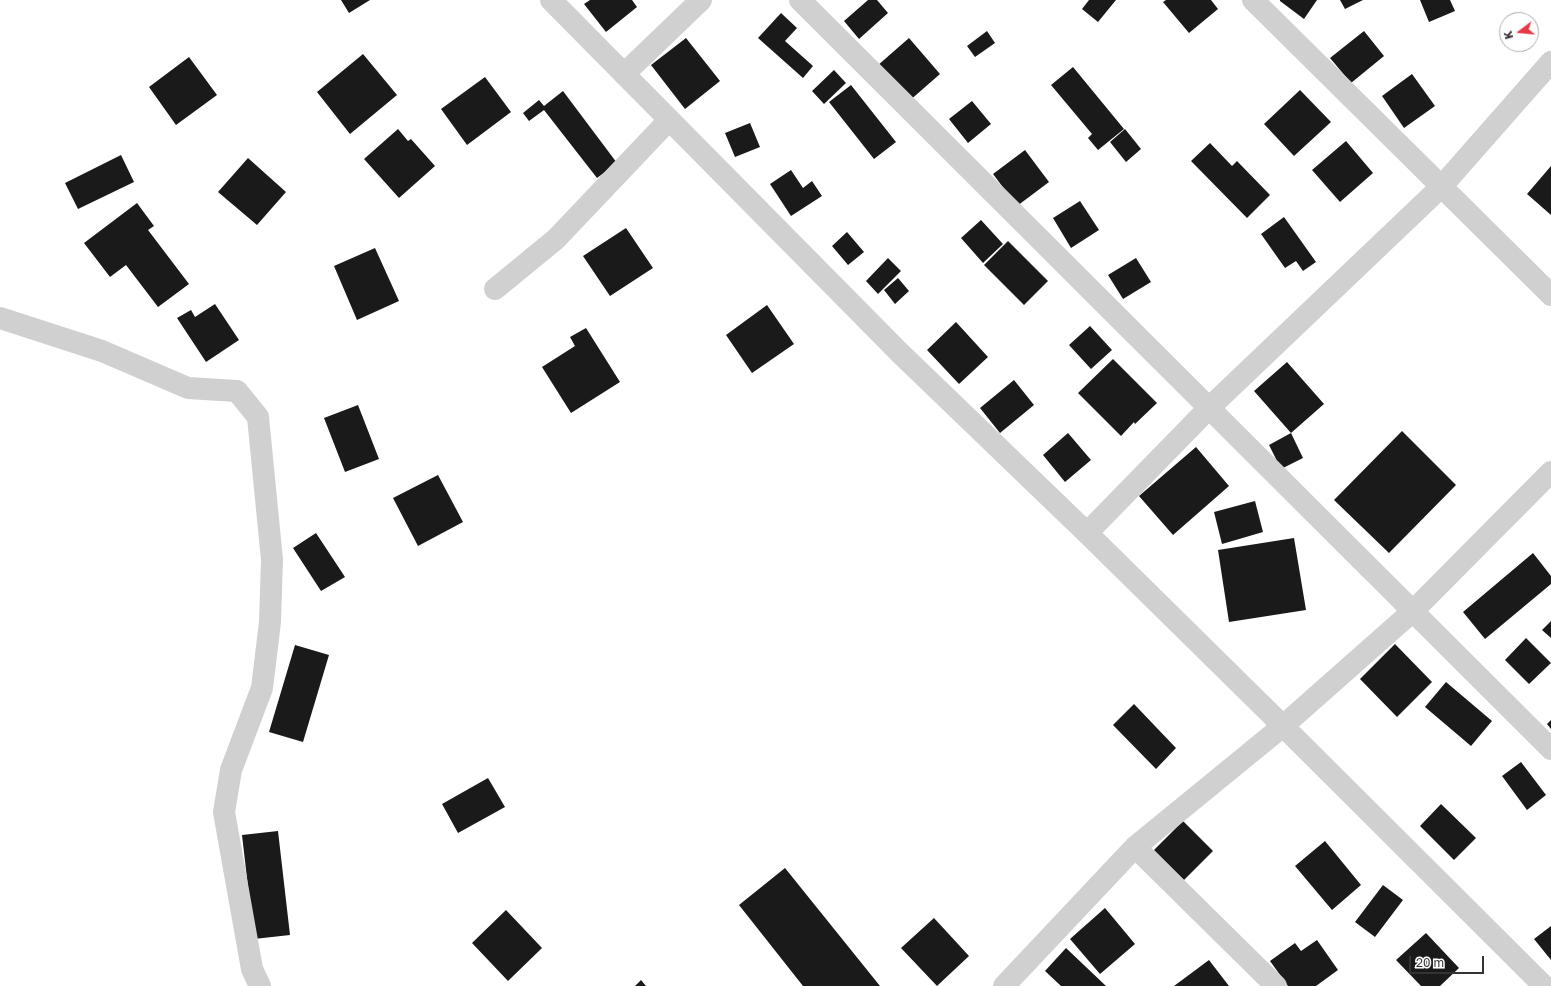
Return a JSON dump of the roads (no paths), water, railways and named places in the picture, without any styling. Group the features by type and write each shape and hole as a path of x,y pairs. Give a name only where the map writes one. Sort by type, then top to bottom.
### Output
{"street":[{"path":"551,0 900,353 1087,533 1544,986"},
{"path":"624,74 701,0"},
{"path":"800,0 1551,749"},
{"path":"1252,0 1551,295"},
{"path":"1087,533 1209,408 1442,186 1551,62"},
{"path":"495,289 556,239 669,120"},
{"path":"0,318 102,351 188,388 237,391 258,417 272,560 270,622 262,688 231,770 224,812 252,969 260,986"},
{"path":"1004,986 1135,847 1283,726 1413,611 1551,472"},
{"path":"1135,847 1276,986"}]}
